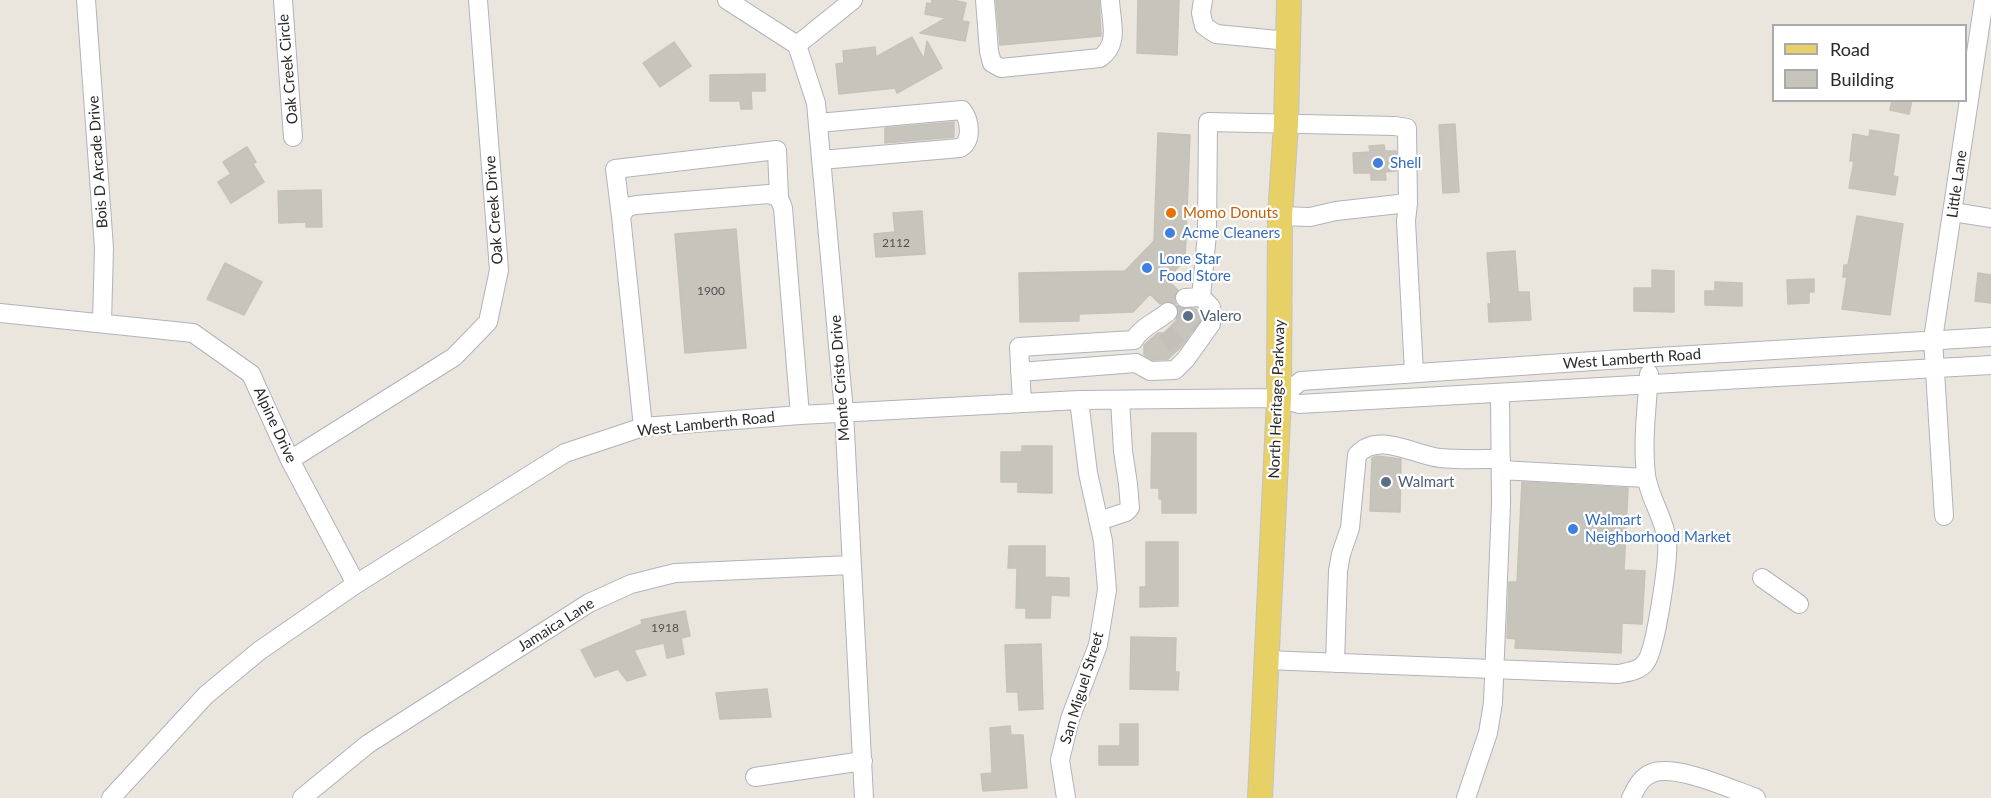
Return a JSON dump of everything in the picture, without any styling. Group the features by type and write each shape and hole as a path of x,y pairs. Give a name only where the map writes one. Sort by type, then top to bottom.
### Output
{"main road":[{"name":"North Heritage Parkway","path":"1260,798 1279,398 1280,216 1286,124 1289,0"}],"street":[{"name":"Bois D Arcade Drive","path":"86,0 104,248 102,323"},
{"name":"Oak Creek Circle","path":"283,0 293,137"},
{"name":"Oak Creek Drive","path":"290,460 454,357 488,322 499,270 478,0"},
{"path":"727,0 797,45 853,0"},
{"path":"985,0 989,51 992,63 1001,68 1100,58 1110,52 1113,42 1110,0"},
{"path":"1203,0 1201,13 1204,26 1216,34 1288,40"},
{"name":"Little Lane","path":"1944,516 1933,339 1984,0"},
{"name":"Monte Cristo Drive","path":"797,45 816,103 822,160 844,412 864,798"},
{"path":"818,123 962,110 966,115 969,138 966,145 960,148 822,160"},
{"path":"1020,372 1136,363 1150,371 1180,359 1203,330 1211,324 1211,307 1193,297 1207,234 1208,122 1386,125 1407,128 1406,221 1414,374"},
{"path":"643,428 615,169 777,150 779,198 783,208 800,415"},
{"path":"621,216 627,207 636,205 769,194 779,198"},
{"path":"1280,216 1310,217 1336,211 1408,202"},
{"path":"1953,212 1991,218"},
{"name":"Alpine Drive","path":"0,313 193,333 251,374 290,460 356,584"},
{"path":"1136,363 1134,340 1139,331 1163,322"},
{"name":"West Lamberth Road","path":"1279,398 1300,381 1991,337"},
{"path":"1022,403 1019,347 1134,340"},
{"path":"1266,660 1618,674 1634,671 1646,663 1652,648 1667,542 1663,521 1646,478 1649,357"},
{"path":"1179,399 1180,359"},
{"name":"West Lamberth Road","path":"121,795 206,695 259,651 356,584 565,453 643,428 844,412 1079,400 1279,398 1299,404 1991,365"},
{"path":"1466,798 1488,733 1493,703 1501,464 1500,393"},
{"name":"San Miguel Street","path":"1066,798 1060,760 1070,719 1098,645 1107,590 1103,542 1088,473 1079,400"},
{"path":"1099,521 1126,513 1130,508 1120,400"},
{"path":"1335,663 1338,571 1351,520 1357,455 1364,447 1376,445 1404,448 1436,458 1646,478"},
{"name":"Jamaica Lane","path":"302,798 368,744 589,603 631,584 675,573 851,565"},
{"path":"1762,578 1799,604"},
{"path":"755,777 863,761"},
{"path":"1631,798 1643,779 1664,770 1680,772 1756,798"}],"building":[{"path":"932,0 953,0 966,3 962,21 969,22 965,41 920,33 946,18 925,14 927,3 931,4"},
{"path":"996,0 1099,0 1101,36 1000,45"},
{"path":"1138,0 1179,0 1177,55 1137,53"},
{"path":"912,37 924,59 927,41 942,68 897,93 895,88 839,94 836,64 844,63 843,51 875,47 876,57"},
{"path":"674,42 691,66 660,87 643,63"},
{"path":"765,74 765,91 751,91 752,109 741,109 740,101 710,101 710,75"},
{"path":"1892,102 1912,102 1909,114 1890,110"},
{"path":"954,122 954,137 885,143 885,128"},
{"path":"1455,124 1459,192 1443,193 1439,125"},
{"path":"1870,130 1899,135 1893,176 1898,177 1895,195 1849,188 1854,161 1850,161 1853,134 1869,137"},
{"path":"1158,133 1190,135 1185,261 1166,279 1178,290 1174,298 1176,304 1167,301 1160,304 1150,294 1133,312 1079,314 1079,321 1020,322 1019,273 1125,271 1154,241"},
{"name":"Shell","path":"1384,145 1385,151 1396,151 1396,171 1385,172 1386,180 1371,180 1371,173 1354,173 1353,153 1370,152 1369,146"},
{"path":"247,147 256,162 253,164 264,182 231,203 218,182 231,174 223,162"},
{"path":"321,190 322,227 306,227 306,222 279,223 278,191"},
{"path":"922,211 925,254 876,257 874,234 895,232 893,213"},
{"path":"1857,216 1903,224 1890,315 1842,309 1847,277 1843,277 1844,265 1848,265"},
{"path":"736,229 746,348 685,353 675,234"},
{"path":"1515,251 1518,292 1529,292 1531,320 1489,322 1488,304 1491,304 1487,253"},
{"path":"225,263 262,282 244,315 207,299"},
{"path":"1652,270 1674,271 1674,312 1634,311 1634,288 1652,288"},
{"path":"1978,273 1991,275 1991,303 1975,301"},
{"path":"1814,279 1814,292 1809,292 1809,303 1788,304 1787,280"},
{"path":"1715,282 1742,283 1742,306 1705,305 1705,291 1715,291"},
{"path":"1177,306 1196,309 1200,312 1200,320 1182,346 1168,359 1153,360 1144,355 1144,345 1158,333 1164,333 1176,321 1179,311"},
{"path":"1152,433 1196,433 1196,513 1162,513 1159,488 1151,488"},
{"path":"1022,446 1052,446 1052,493 1018,492 1018,482 1001,482 1001,452 1022,452"},
{"name":"Walmart","path":"1377,456 1401,459 1400,512 1370,511 1372,458"},
{"name":"Walmart Neighborhood Market","path":"1522,482 1628,488 1624,570 1645,571 1642,624 1622,623 1621,653 1515,648 1516,639 1507,638 1509,582 1517,582"},
{"path":"1146,542 1178,542 1178,606 1140,607 1140,587 1146,587"},
{"path":"1009,546 1045,546 1045,577 1069,578 1069,596 1051,595 1050,618 1026,618 1026,608 1016,608 1017,568 1008,568"},
{"path":"685,611 690,636 681,638 684,654 667,658 664,643 634,650 646,675 627,681 618,669 595,677 581,650 642,624 641,620"},
{"path":"1131,637 1176,638 1175,672 1179,672 1178,690 1130,689"},
{"path":"1041,644 1043,709 1019,710 1018,692 1007,692 1005,645"},
{"path":"767,689 771,717 720,719 716,693"},
{"path":"1120,724 1138,724 1138,765 1099,765 1099,746 1120,746"},
{"path":"1010,726 1011,735 1023,735 1027,788 983,791 981,774 992,773 990,728"}],"tunnel":[{"path":"1177,305 1200,327"},
{"path":"1165,332 1179,349"}],"place":[{"name":"Shell","path":"1378,163"},
{"name":"Momo Donuts","path":"1171,213"},
{"name":"Acme Cleaners","path":"1170,233"},
{"name":"Lone Star Food Store","path":"1147,268"},
{"name":"Valero","path":"1188,316"},
{"name":"Walmart","path":"1386,482"},
{"name":"Walmart Neighborhood Market","path":"1573,529"}]}
